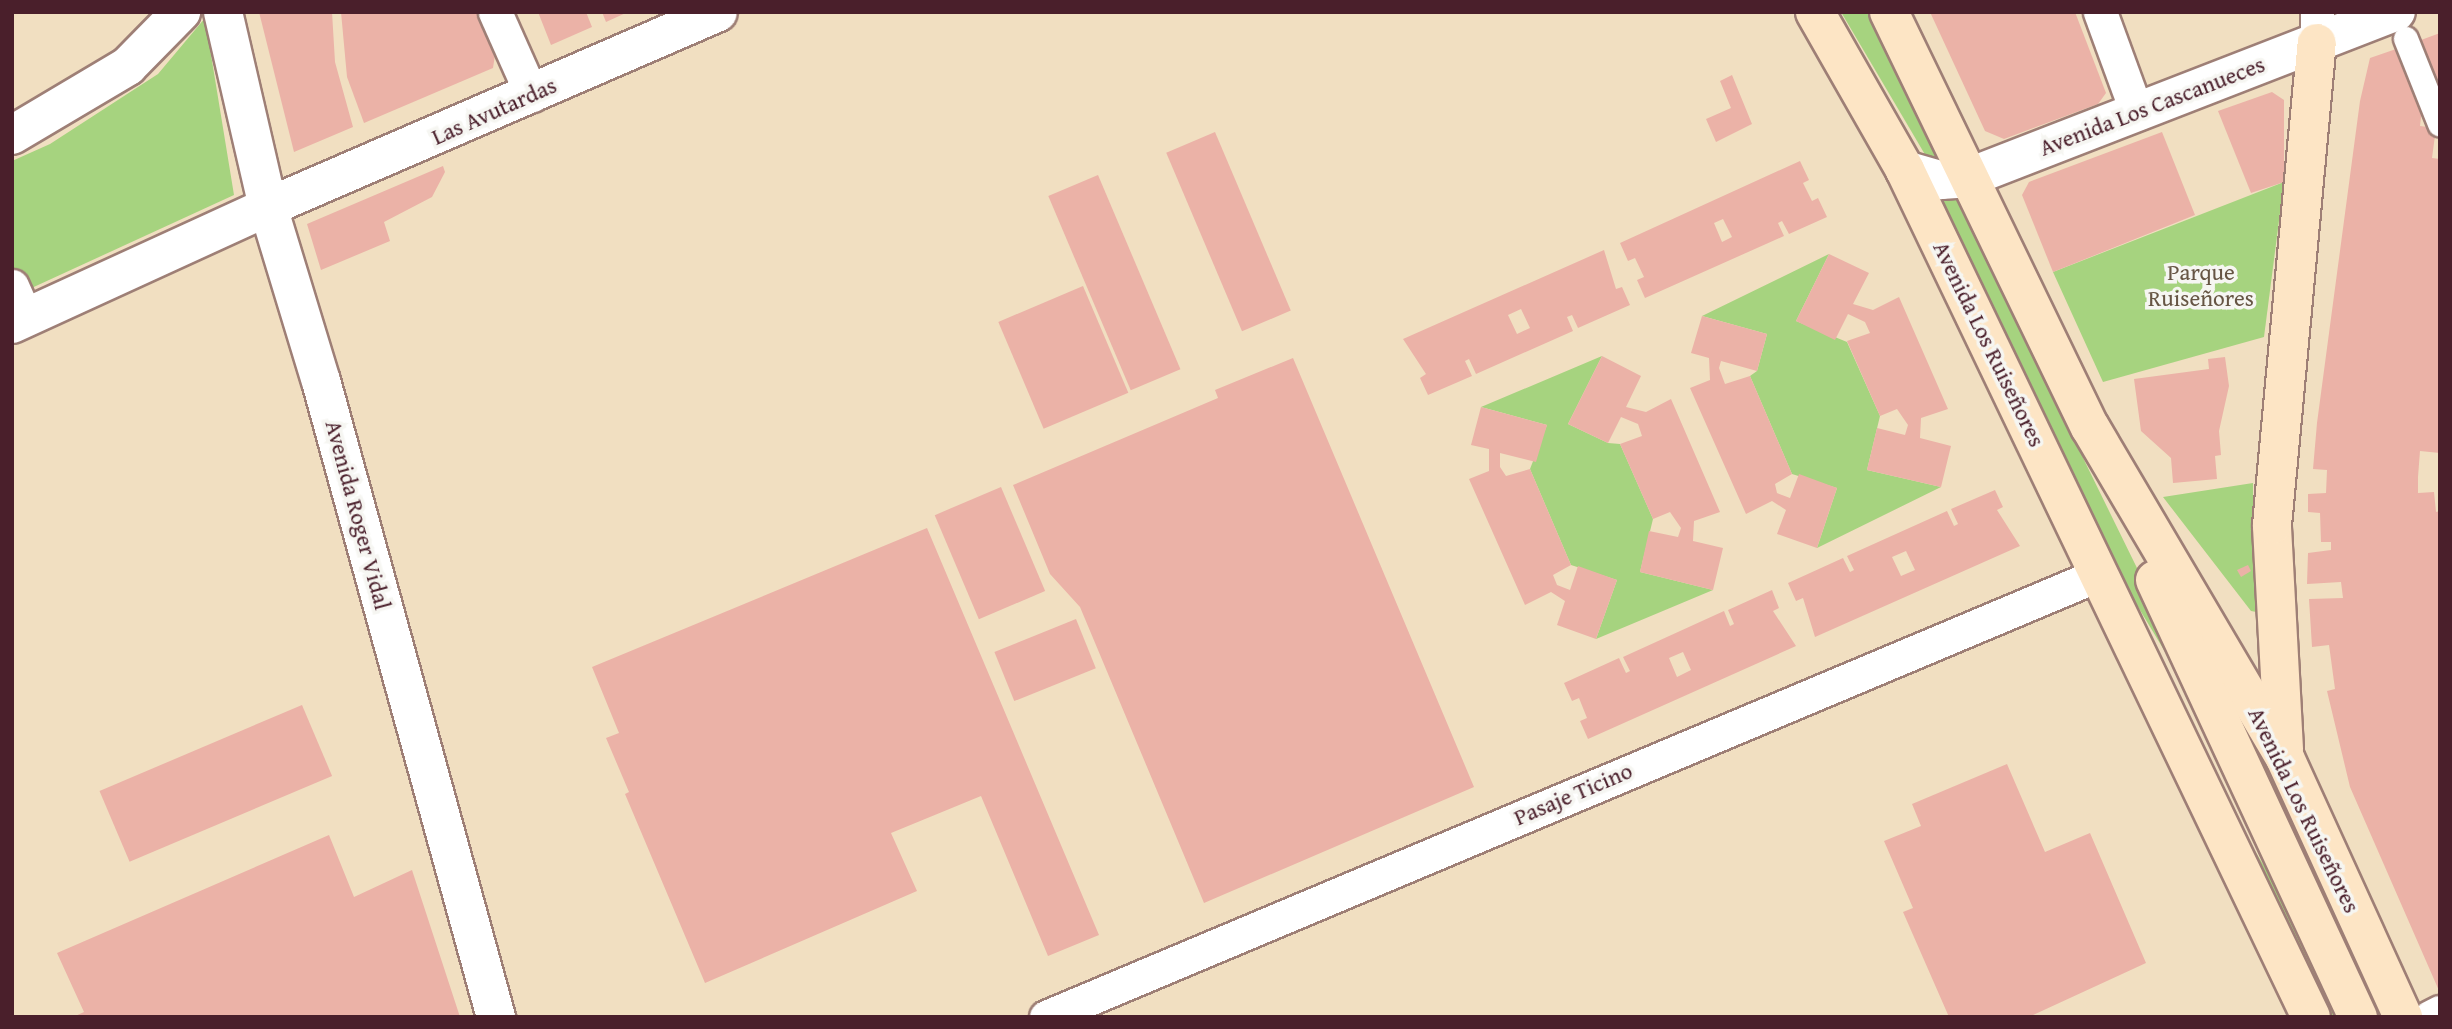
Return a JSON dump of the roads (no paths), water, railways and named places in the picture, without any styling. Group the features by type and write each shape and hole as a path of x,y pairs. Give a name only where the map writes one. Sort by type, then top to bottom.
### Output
{"main road":[{"name":"Avenida Los Ruiseñores","path":"1815,12 1905,170 2311,1017"},
{"name":"Avenida Los Ruiseñores","path":"1889,12 1967,178 2090,427 2285,758 2403,1017"},
{"path":"2285,758 2272,525 2317,28"},
{"name":"Avenida Los Ruiseñores","path":"2090,427 2122,508 2358,1017"},
{"name":"Avenida Los Ruiseñores","path":"2152,681 2309,914"}],"street":[{"path":"12,135 128,66 181,12"},
{"name":"Avenida Roger Vidal","path":"223,12 268,207 321,381 496,1017"},
{"path":"495,12 532,95"},
{"name":"Las Avutardas","path":"17,309 268,207 532,95 718,12"},
{"path":"2100,12 2137,113"},
{"path":"2401,26 2440,124"},
{"name":"Avenida Los Cascanueces","path":"1905,170 1941,180 1967,178 2137,113 2317,28 2401,26"},
{"name":"Pasaje Ticino","path":"1046,1017 2100,574"},
{"path":"2430,1017 2440,1012"}],"park label":[{"name":"Parque Ruiseñores","path":"2201,285"}]}
